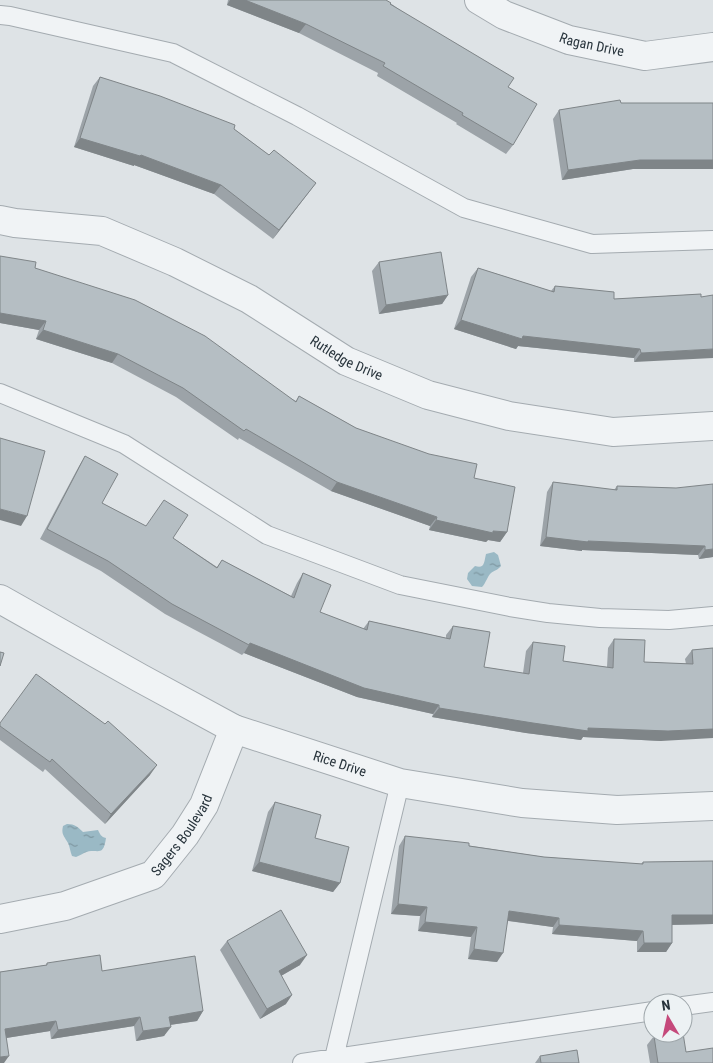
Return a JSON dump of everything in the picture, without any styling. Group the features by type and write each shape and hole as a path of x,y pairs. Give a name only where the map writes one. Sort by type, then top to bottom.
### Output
{"street":[{"name":"Ragan Drive","path":"479,0 504,15 569,40 635,54 645,56 713,47"},
{"name":"Rutledge Drive","path":"0,220 102,231 175,262 249,299 346,361 428,395 509,416 613,432 713,426"},
{"name":"Rice Drive","path":"0,599 234,729 400,783 522,803 616,810 713,806"},
{"name":"Sagers Boulevard","path":"0,919 65,906 153,875 185,835 204,804 234,729"}],"lane":[{"path":"0,15 173,53 298,116 464,208 592,244 713,240"},
{"path":"0,392 124,444 267,535 400,585 510,608 548,613 600,618 669,620 713,616"},
{"path":"334,1058 400,783"},
{"path":"693,1005 713,1002"},
{"path":"302,1063 643,1012"}],"water":[{"path":"494,552 498,555 501,566 491,573 482,587 472,586 467,579 468,573 475,566 481,567 486,554"},
{"path":"67,824 76,826 83,832 98,830 106,838 103,848 99,851 89,851 76,857 72,856 62,829"}],"building":[{"path":"245,0 386,0 514,78 508,87 537,104 513,145 383,66 385,63 306,24"},
{"path":"100,77 160,96 235,125 234,129 269,155 274,150 316,183 279,230 221,185 141,155 80,138"},
{"path":"620,100 621,103 713,103 713,160 640,160 568,170 559,110"},
{"path":"441,252 448,295 386,305 379,262"},
{"path":"0,256 36,262 35,268 135,300 205,336 296,402 299,396 356,428 429,454 477,464 474,478 515,487 507,532 493,531 493,533 436,520 437,517 337,482 246,429 244,431 183,388 118,354 43,330 46,321 0,313"},
{"path":"478,268 554,292 555,286 614,292 614,299 701,294 701,297 713,295 713,349 641,353 640,349 523,336 522,339 461,320"},
{"path":"0,438 45,451 27,516 0,509"},
{"path":"85,456 118,474 102,503 146,526 164,500 188,515 173,538 217,568 222,560 294,598 303,573 331,585 320,612 367,630 369,621 450,639 453,626 490,632 484,667 529,674 533,642 565,646 563,661 613,668 614,639 645,640 644,662 693,664 692,650 713,648 713,729 668,731 588,728 588,731 439,708 439,705 364,688 250,643 249,645 172,604 108,561 47,529"},
{"path":"553,482 617,490 617,486 676,488 713,484 713,549 705,550 705,546 588,542 546,537"},
{"path":"0,652 4,653 0,666"},
{"path":"36,674 105,724 108,721 157,765 111,814 52,759 50,762 0,726 0,723"},
{"path":"275,802 321,815 315,838 349,847 340,883 259,862"},
{"path":"405,836 469,843 469,846 544,857 643,864 643,862 713,861 713,915 672,915 672,943 644,943 643,931 559,925 559,918 509,911 503,953 474,949 477,927 425,922 427,907 398,904"},
{"path":"281,910 307,955 279,971 292,995 267,1009 227,941"},
{"path":"100,955 102,971 195,956 203,1011 169,1017 171,1027 143,1031 140,1017 58,1030 56,1021 5,1029 9,1056 0,1057 0,972"},
{"path":"655,1043 685,1043 686,1052 713,1048 713,1063 658,1063"},
{"path":"577,1050 579,1063 541,1063 540,1056"}]}
